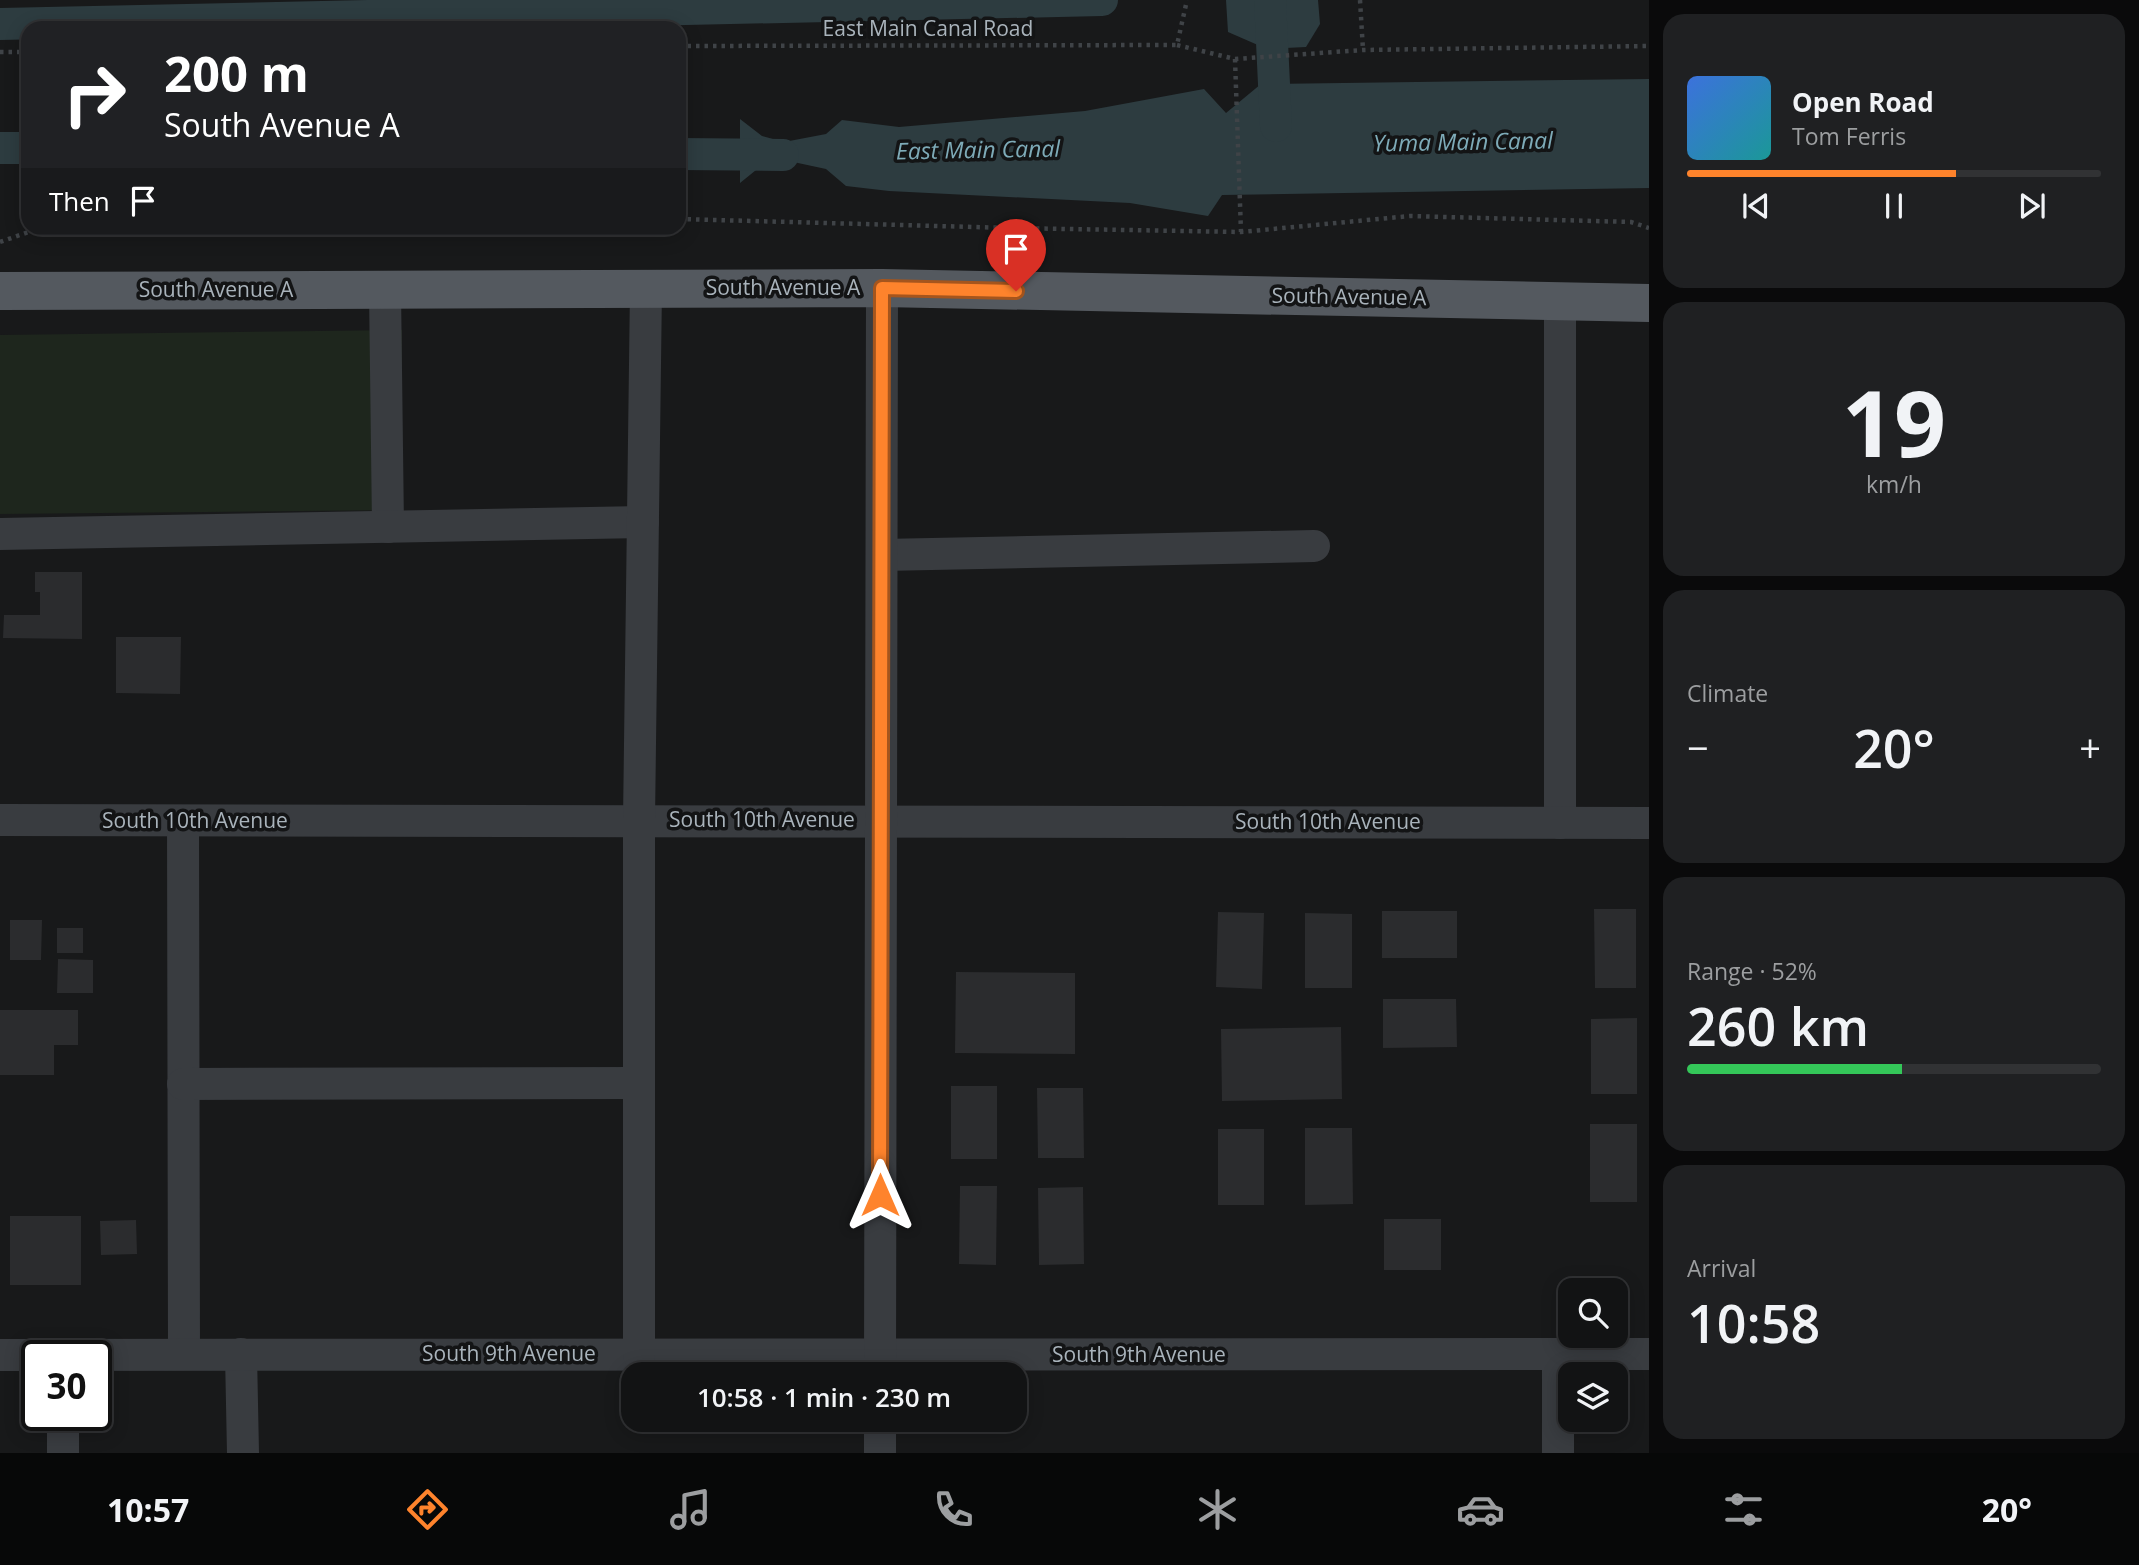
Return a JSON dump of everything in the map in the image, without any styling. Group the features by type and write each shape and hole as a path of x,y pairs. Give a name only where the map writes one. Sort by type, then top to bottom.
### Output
{"main road":[{"name":"South Avenue A","path":"0,291 882,288 1649,303"}],"street":[{"path":"639,1354 639,820 646,288"},
{"path":"880,1362 882,288"},
{"path":"385,290 388,527"},
{"path":"1560,302 1560,822"},
{"path":"0,534 643,523"},
{"path":"882,555 1314,546"},
{"name":"South 10th Avenue","path":"0,820 1649,823"},
{"path":"183,821 184,1354"},
{"path":"183,1084 639,1083"},
{"path":"242,1354 243,1453"},
{"name":"South 9th Avenue","path":"112,1355 639,1354 814,1362"},
{"path":"1558,1354 1558,1453"},
{"name":"South 9th Avenue","path":"1027,1363 1649,1354"},
{"name":"South 9th Avenue","path":"0,1355 21,1355"},
{"path":"63,1431 63,1453"},
{"path":"880,1432 880,1453"}],"path":[{"path":"1177,45 1187,0"},
{"path":"1360,0 1363,50"},
{"name":"East Main Canal Road","path":"686,46 1177,45 1235,59 1363,50 1649,46"},
{"path":"0,52 21,52"},
{"path":"1235,59 1241,232"},
{"path":"686,219 1011,229 1241,232 1410,216 1631,222 1649,228"},
{"path":"0,242 21,235"}],"shaded area":[{"path":"402,330 402,510 0,514 0,335"}],"water":[{"path":"1226,0 1318,0 1320,24 1306,47 1267,49 1228,32"},
{"name":"Yuma Main Canal","path":"1649,79 1649,188 1222,195 1208,216 1130,203 889,191 846,186 826,169 784,160 761,166 740,183 740,119 762,136 784,142 826,134 842,120 899,127 1085,111 1204,89 1226,113 1261,84"}],"building":[{"path":"35,572 82,572 82,639 3,638 4,615 40,615 40,592 35,592"},
{"path":"116,637 181,637 180,694 116,693"},
{"path":"1594,909 1636,909 1636,988 1595,988"},
{"path":"1382,911 1457,911 1457,958 1382,958"},
{"path":"1218,912 1264,913 1262,989 1216,987"},
{"path":"1305,913 1352,914 1352,988 1305,988"},
{"path":"10,920 42,920 41,960 10,960"},
{"path":"57,928 83,928 83,953 57,953"},
{"path":"58,959 93,960 93,993 57,993"},
{"path":"956,972 1075,973 1075,1054 955,1053"},
{"path":"1383,999 1456,999 1457,1047 1383,1048"},
{"path":"0,1010 78,1010 78,1045 54,1045 54,1075 0,1075"},
{"path":"1637,1018 1637,1094 1591,1094 1591,1019"},
{"path":"1341,1027 1342,1099 1222,1101 1221,1029"},
{"path":"951,1086 997,1086 997,1159 951,1159"},
{"path":"1037,1088 1083,1088 1084,1158 1038,1158"},
{"path":"1590,1124 1637,1124 1637,1202 1590,1202"},
{"path":"1305,1128 1352,1128 1353,1204 1305,1205"},
{"path":"1218,1129 1264,1129 1264,1205 1218,1205"},
{"path":"960,1186 997,1186 996,1265 959,1264"},
{"path":"1083,1187 1084,1264 1039,1265 1038,1188"},
{"path":"10,1216 81,1216 81,1285 10,1285"},
{"path":"1384,1219 1441,1219 1441,1270 1384,1270"},
{"path":"136,1220 137,1254 101,1255 100,1221"}],"waterway":[{"path":"138,21 1102,0"},
{"path":"1270,0 1276,126"},
{"path":"0,24 21,24"},
{"name":"East Main Canal","path":"0,148 21,148"},
{"name":"East Main Canal","path":"686,154 783,155"}],"route":[{"path":"880,1195 882,288 1016,291"}]}
